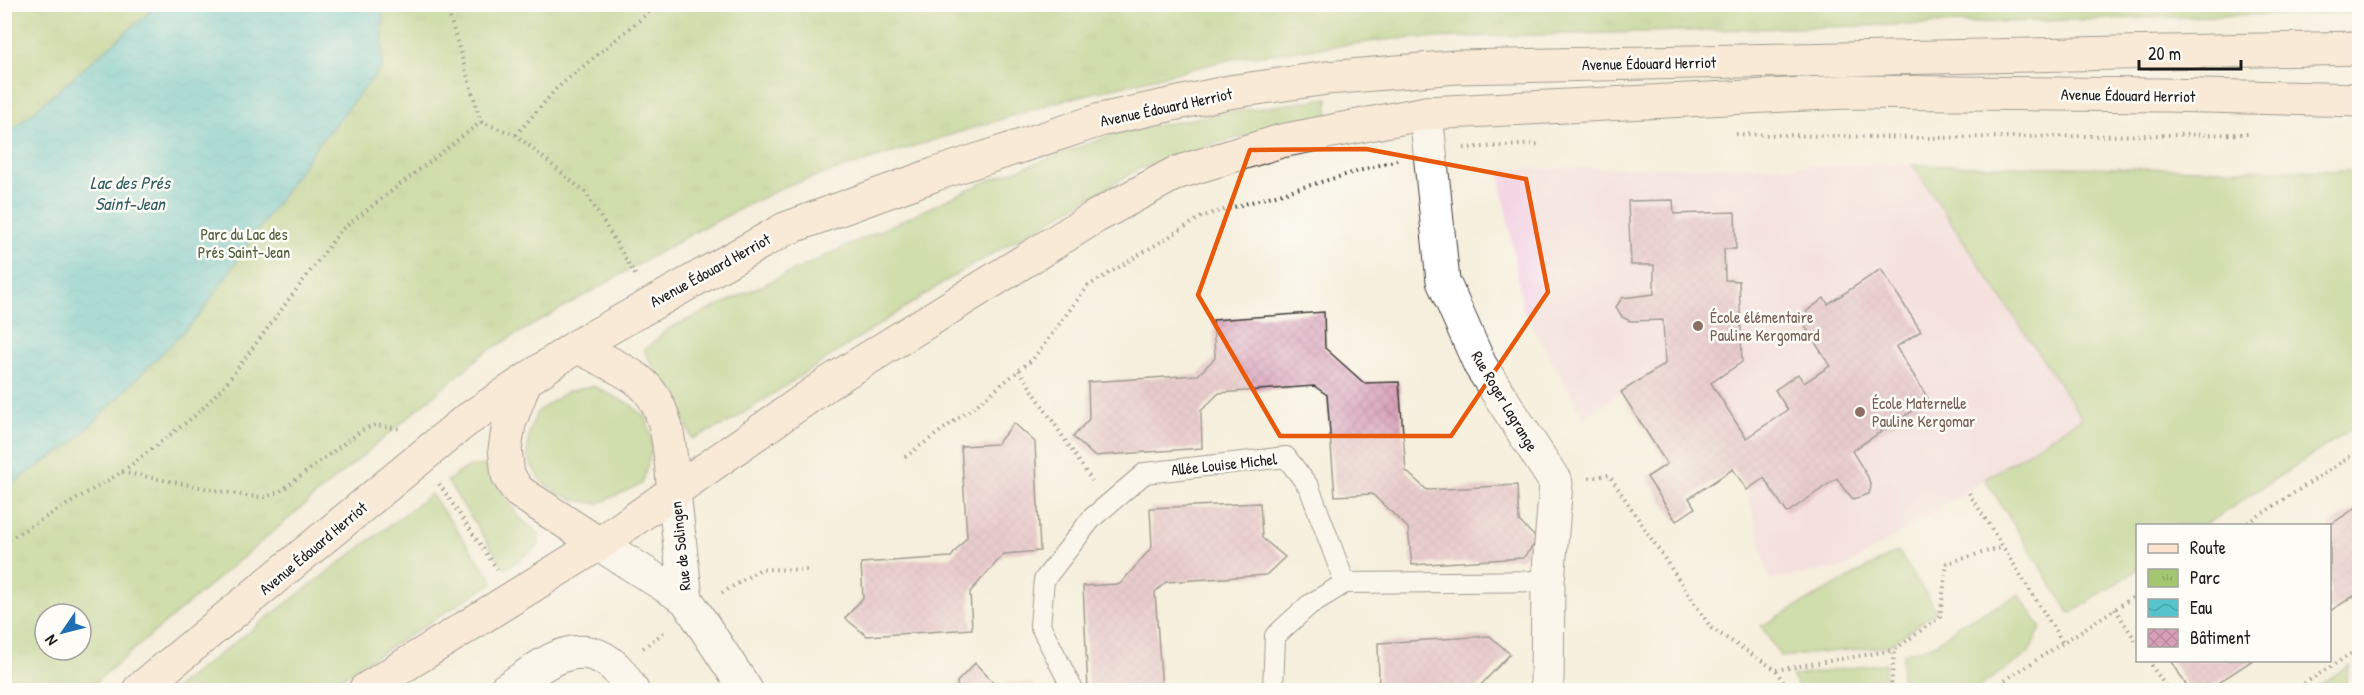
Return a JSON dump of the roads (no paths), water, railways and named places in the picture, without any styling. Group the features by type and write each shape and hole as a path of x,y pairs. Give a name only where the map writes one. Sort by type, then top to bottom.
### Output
{"main road":[{"name":"Avenue Édouard Herriot","path":"139,690 464,422 577,346 785,229 936,174 1100,120 1229,92 1327,78 1456,67 2360,48"},
{"name":"Avenue Édouard Herriot","path":"365,690 599,544 830,381 1095,217 1176,173 1281,141 1426,114 1847,92 2164,95 2360,100"},
{"path":"577,346 639,380 650,394 662,415 669,441 674,493"},
{"path":"525,381 509,424 505,449 508,475 518,491 599,544"}],"street":[{"name":"Rue Roger Lagrange","path":"1426,114 1443,281 1480,365 1556,483 1548,581"},
{"name":"Rue de Solingen","path":"674,493 686,599"},
{"name":"Rue de Solingen","path":"599,544 686,599 746,690"},
{"path":"1545,690 1547,686 1548,581"},
{"path":"505,690 555,657 574,651 595,654 616,668 632,690"}],"lane":[{"name":"Allée Louise Michel","path":"1073,690 1040,625 1044,580 1092,518 1145,473 1286,457 1309,487 1345,583"},
{"path":"1273,690 1275,636 1309,605 1345,583 1548,581"}],"water":[{"name":"Lac des Prés Saint-Jean","path":"159,4 383,5 382,67 315,148 199,316 72,444 5,488 5,136"}],"place":[{"name":"École élémentaire Pauline Kergomard","path":"1698,326"},
{"name":"École Maternelle Pauline Kergomar","path":"1860,412"}],"park label":[{"name":"Parc du Lac des Prés Saint-Jean","path":"244,243"}]}
